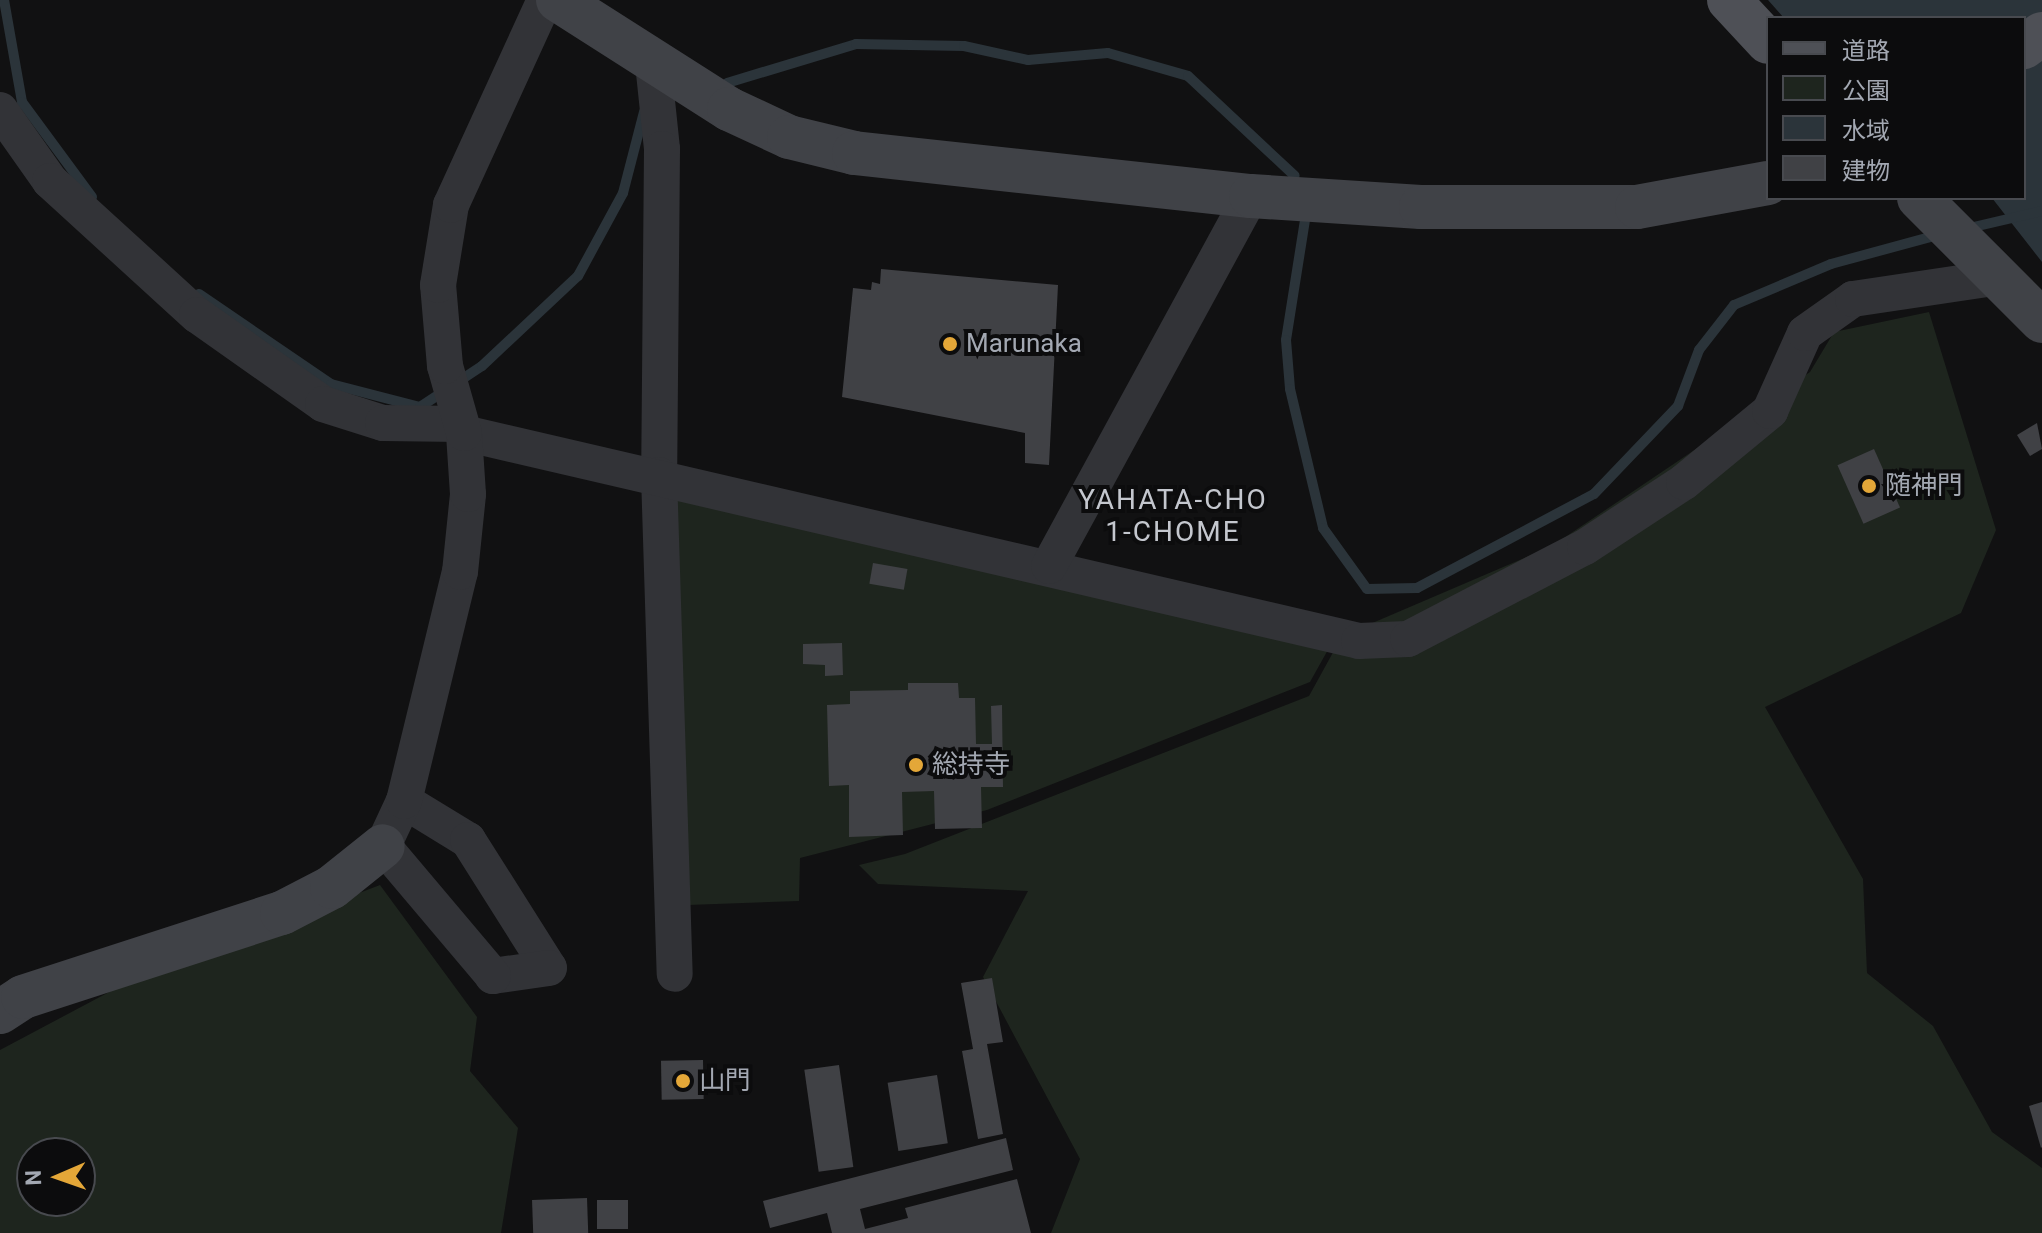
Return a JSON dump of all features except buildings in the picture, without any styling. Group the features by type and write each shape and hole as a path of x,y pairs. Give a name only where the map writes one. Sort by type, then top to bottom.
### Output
{"main road":[{"path":"1729,0 1766,40"}],"street":[{"path":"0,1012 23,997 282,913 332,887 383,846 404,801 460,572 468,494 462,429 445,366 438,285 451,205 545,0"},
{"path":"558,0 653,63 789,137 854,153 1251,196 1550,210 1637,207 1766,183"},
{"path":"653,63 662,149 659,475 675,974"},
{"path":"0,110 50,181 163,284 323,404 383,423 462,429 1359,641 1408,639 1585,547 1684,482 1770,411 1805,333 1853,299 1989,266"},
{"path":"1049,566 1251,196"},
{"path":"1922,201 2042,321"},
{"path":"383,846 493,976 549,968 468,840 404,801"}],"green space":[{"path":"1929,312 1996,530 1961,613 1765,707 1863,879 1867,973 1933,1026 1992,1132 2042,1168 2042,1233 1051,1233 1080,1159 983,977 1028,891 878,884 859,865 905,854 1309,696 1342,636 1552,546 1810,372 1834,332"},
{"path":"669,491 1334,639 1310,682 987,810 800,858 799,901 688,905"},
{"path":"380,885 477,1017 470,1071 518,1128 501,1233 0,1233 0,1050 128,982"}],"water":[{"path":"1768,0 2042,0 2042,262 1994,200 2026,200 2026,16 1782,16"}],"waterway":[{"path":"4,0 22,102 92,197"},
{"path":"727,83 856,44 964,46 1028,60 1108,53 1188,76 1295,176"},
{"path":"199,294 331,384 420,407 482,366 578,276 623,193 644,112"},
{"path":"1965,229 2042,211"},
{"path":"1305,220 1286,340 1290,389 1323,528 1367,589 1417,588 1594,494 1678,406 1699,350 1734,305 1831,264 1938,235"}],"place":[{"name":"Marunaka","path":"950,344"},
{"name":"随神門","path":"1869,486"},
{"name":"総持寺","path":"916,765"},
{"name":"山門","path":"683,1081"}],"district":[{"name":"YAHATA-CHO 1-CHOME","path":"1173,516"}]}
